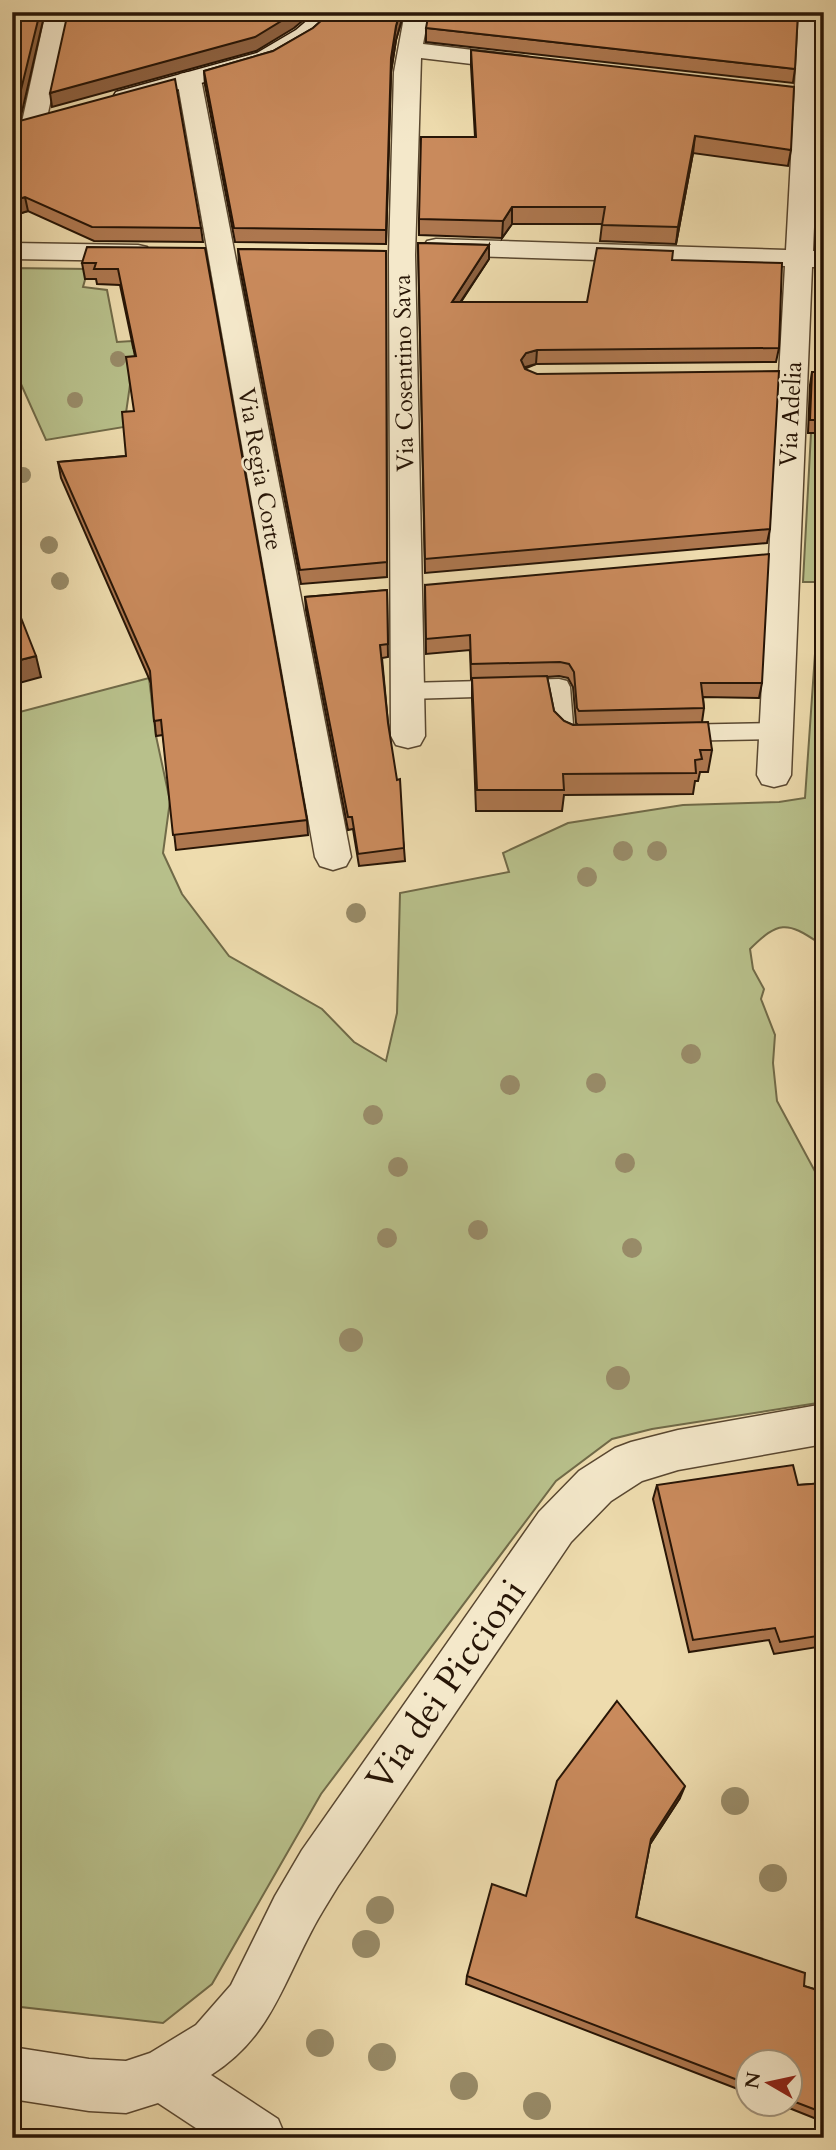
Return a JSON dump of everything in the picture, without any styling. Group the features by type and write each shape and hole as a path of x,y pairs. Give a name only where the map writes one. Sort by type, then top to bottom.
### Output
{"street":[{"path":"23,126 58,12"},
{"path":"98,104 265,58 304,35 331,12"},
{"name":"Via Cosentino Sava","path":"408,736 406,589 394,252 406,72 417,12"},
{"name":"Via Adelia","path":"774,775 776,731 770,555 780,373 811,258 803,94 811,12"},
{"path":"410,50 547,66"},
{"name":"Via Regia Corte","path":"189,79 220,254 298,598 333,857"},
{"path":"23,126 60,115"},
{"path":"12,251 165,254"},
{"path":"394,252 811,258"},
{"path":"780,373 824,373"},
{"name":"Via dei Piccioni","path":"12,2073 89,2085 126,2087 163,2075 214,2043 249,2003 293,1914 320,1868 555,1527 578,1501 595,1486 631,1463 678,1450 824,1424"},
{"path":"163,2075 259,2138"}],"lane":[{"path":"407,691 559,687 562,727 572,736 612,735"},
{"path":"652,734 776,731"}],"green space":[{"path":"12,268 88,269 83,287 107,290 117,342 132,341 133,348 142,347 129,372 130,385 124,427 46,440 12,364"},
{"path":"811,433 824,433 824,1095 817,1079 819,943 799,931 783,927 768,933 750,949 753,969 764,989 761,999 775,1035 773,1063 777,1101 824,1188 824,1241 819,1280 824,1280 824,1402 652,1429 612,1439 556,1481 321,1794 212,1984 163,2023 12,2006 12,714 149,678 156,736 170,801 163,853 182,894 229,956 322,1009 354,1042 386,1061 397,1013 400,893 509,872 503,853 568,823 683,805 779,802 805,798 820,582 803,582"}],"building":[{"path":"12,12 40,12 18,102 12,105"},
{"path":"68,12 296,12 255,37 50,93"},
{"path":"331,12 400,12 391,58 386,230 234,228 204,71 273,51 313,28"},
{"path":"429,12 798,12 795,69 426,28"},
{"path":"471,50 794,87 791,150 695,136 678,227 602,225 605,207 512,207 503,221 419,219 421,137 476,137"},
{"path":"175,79 201,228 92,227 25,197 12,201 12,123"},
{"path":"824,100 824,211 820,210"},
{"path":"418,243 489,245 452,302 587,302 597,248 673,251 672,260 782,263 779,348 537,350 526,353 521,360 525,369 537,374 779,371 770,529 425,559"},
{"path":"87,247 205,248 307,820 173,835 161,720 154,721 150,671 58,462 126,456 122,412 134,411 126,357 136,356 118,269 94,269 96,263 82,263"},
{"path":"238,249 386,251 387,562 300,570"},
{"path":"812,372 824,372 824,420 810,420"},
{"path":"769,554 762,683 701,683 704,708 579,711 574,672 569,664 471,664 470,635 426,639 425,585"},
{"path":"387,590 388,644 380,645 388,723 397,780 400,779 404,848 358,854 352,817 348,817 305,597"},
{"path":"12,595 36,656 12,662"},
{"path":"547,676 554,711 564,721 573,725 708,722 712,750 700,750 702,759 695,760 696,773 563,774 564,790 477,790 472,678"},
{"path":"793,1465 798,1485 824,1483 824,1635 780,1642 775,1628 693,1640 657,1485"},
{"path":"617,1701 685,1786 651,1839 636,1917 805,1973 804,1986 824,1992 824,2113 804,2105 804,2048 734,2048 734,2079 467,1976 492,1884 526,1896 557,1781"}]}
